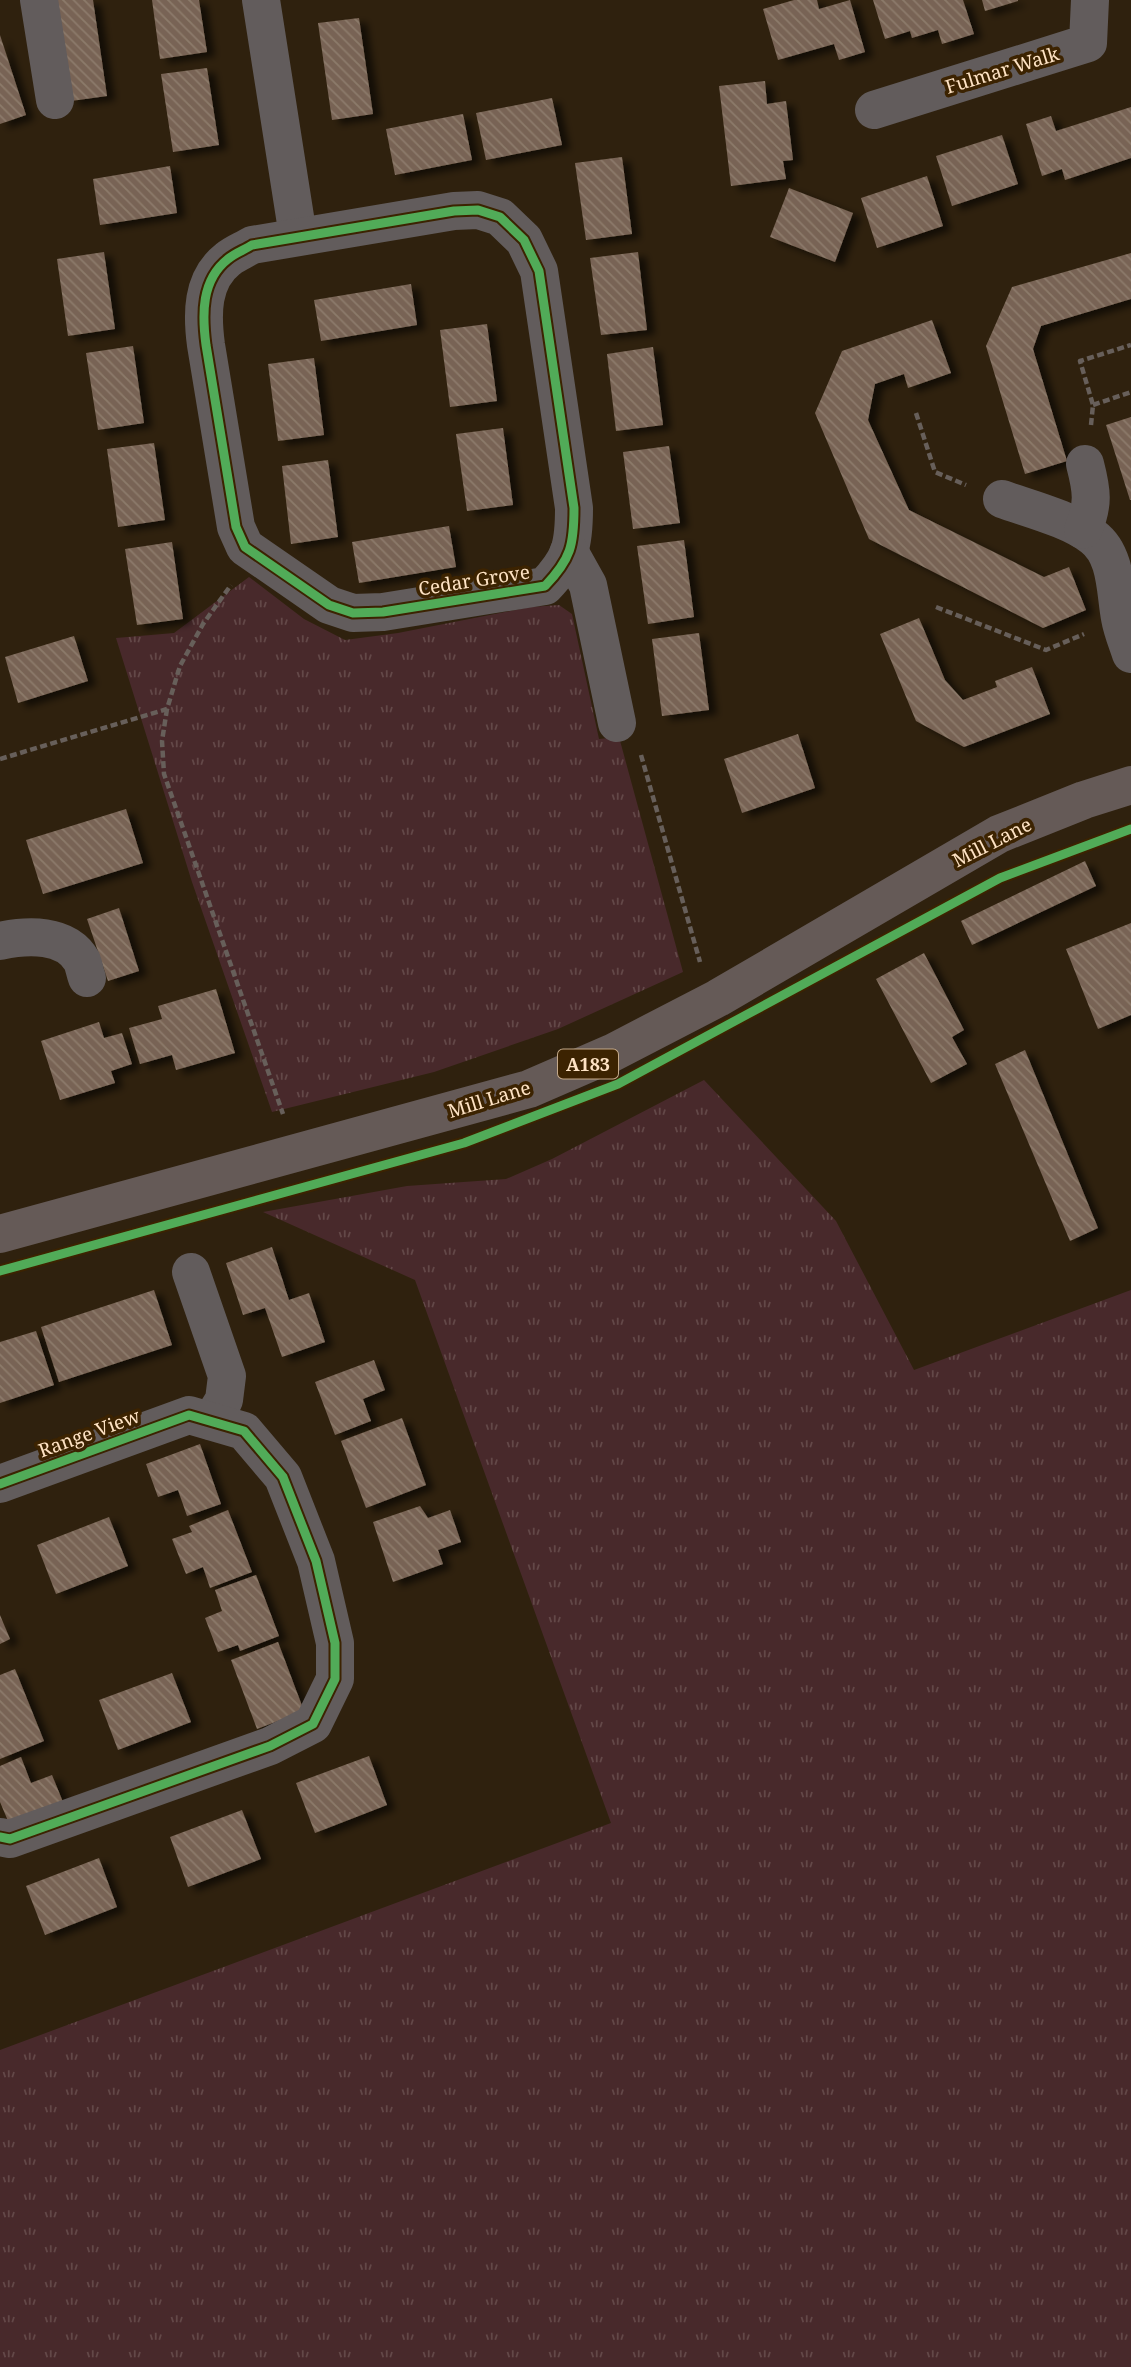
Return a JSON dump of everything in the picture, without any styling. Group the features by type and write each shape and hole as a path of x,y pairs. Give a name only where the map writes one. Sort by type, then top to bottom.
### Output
{"main road":[{"name":"Mill Lane","path":"0,1234 529,1089 612,1053 718,998 999,834 1084,800 1131,785"}],"street":[{"path":"39,0 55,100"},
{"path":"261,0 298,236"},
{"name":"Fulmar Walk","path":"874,110 1088,43 1090,0"},
{"name":"Cedar Grove","path":"478,210 500,217 524,240 539,271 574,508 574,541 561,570 545,586 383,612 354,613 329,605 245,547 236,527 206,345 203,318 207,286 226,260 252,245 298,236 454,211 478,210"},
{"path":"1083,530 1093,494 1085,464"},
{"path":"1002,499 1083,530 1102,546 1120,554 1114,576 1126,637"},
{"path":"569,551 588,585 617,723"},
{"path":"0,941 25,936 65,944 82,961 87,978"},
{"path":"191,1272 227,1376 223,1400 200,1418"},
{"path":"0,1837 10,1839 270,1746 313,1724 335,1679 335,1643 316,1561 283,1477 244,1431 200,1418"},
{"name":"Range View","path":"0,1484 200,1418"}],"path":[{"path":"1131,345 1080,361 1093,405 1131,392"},
{"path":"916,413 935,472 1002,499"},
{"path":"255,554 203,624 180,666 167,709 162,741 164,774 297,1153"},
{"path":"936,607 1046,650 1126,637"},
{"path":"0,759 167,709"},
{"path":"617,723 634,732 697,956 718,998"}],"green space":[{"path":"249,577 304,619 345,640 398,633 531,607 559,605 572,614 599,739 619,737 683,972 558,1029 434,1072 272,1112 192,882 116,638 174,633"},
{"path":"704,1080 836,1221 914,1370 1131,1290 1131,2367 0,2367 0,2050 611,1823 415,1280 263,1212 407,1186 506,1179 552,1159"}],"building":[{"path":"56,0 93,0 107,96 71,101"},
{"path":"152,0 199,0 207,52 160,59"},
{"path":"794,0 817,0 819,9 850,0 865,52 839,60 834,44 778,60 763,9"},
{"path":"873,0 963,0 974,34 942,44 938,30 912,38 910,31 885,39"},
{"path":"982,0 1018,0 1018,1 985,11"},
{"path":"359,18 373,114 332,120 318,23"},
{"path":"0,35 26,115 0,124"},
{"path":"207,68 219,145 173,152 161,74"},
{"path":"765,81 767,104 786,101 793,160 783,161 786,179 731,186 719,86"},
{"path":"552,98 562,145 486,160 476,113"},
{"path":"1131,107 1131,158 1065,180 1062,169 1042,176 1026,124 1051,116 1056,131"},
{"path":"463,114 472,160 395,175 386,129"},
{"path":"1002,135 1018,184 952,206 936,156"},
{"path":"622,157 632,234 586,240 575,163"},
{"path":"170,166 177,213 100,225 93,179"},
{"path":"927,176 943,226 877,248 861,198"},
{"path":"789,188 853,213 835,262 770,237"},
{"path":"104,252 115,329 68,336 57,259"},
{"path":"638,252 647,330 601,335 590,258"},
{"path":"1131,253 1131,299 1041,326 1033,349 1067,461 1025,474 986,346 1012,287"},
{"path":"411,284 417,325 321,341 314,300"},
{"path":"932,320 951,373 908,388 904,374 875,384 868,420 909,510 1044,577 1069,567 1086,610 1043,628 869,539 815,413 842,351"},
{"path":"487,324 497,401 450,407 440,330"},
{"path":"133,346 144,423 98,430 86,353"},
{"path":"653,347 663,425 616,431 607,354"},
{"path":"314,358 324,435 278,441 268,364"},
{"path":"1131,417 1131,500 1130,500 1106,425"},
{"path":"503,428 513,505 467,511 456,434"},
{"path":"154,443 165,520 118,527 107,449"},
{"path":"669,446 680,523 633,529 623,452"},
{"path":"328,460 338,537 291,544 282,466"},
{"path":"449,526 456,567 359,583 352,542"},
{"path":"684,540 694,617 648,624 637,546"},
{"path":"172,542 183,619 137,625 125,549"},
{"path":"919,618 945,680 963,700 997,687 995,681 1032,667 1050,714 964,747 916,721 880,634"},
{"path":"699,633 709,710 662,716 652,639"},
{"path":"74,636 88,681 18,703 5,657"},
{"path":"798,734 815,788 742,813 724,759"},
{"path":"126,809 143,863 43,894 26,840"},
{"path":"1085,861 1096,886 972,945 961,921"},
{"path":"119,908 139,971 108,981 87,919"},
{"path":"1131,923 1131,1015 1098,1029 1066,949"},
{"path":"924,953 964,1030 952,1037 967,1064 931,1083 876,979"},
{"path":"216,989 235,1053 176,1070 172,1055 140,1064 129,1028 162,1019 158,1006"},
{"path":"99,1022 104,1038 122,1033 132,1064 111,1071 115,1083 60,1100 41,1041"},
{"path":"1025,1050 1098,1228 1070,1241 995,1064"},
{"path":"272,1247 289,1300 309,1293 325,1342 282,1357 265,1308 243,1315 226,1263"},
{"path":"154,1290 172,1345 59,1382 41,1327"},
{"path":"36,1331 54,1385 0,1403 0,1342"},
{"path":"374,1360 385,1390 363,1399 371,1421 335,1435 315,1382"},
{"path":"402,1418 426,1485 366,1508 341,1441"},
{"path":"200,1444 221,1504 187,1516 178,1490 158,1497 146,1464"},
{"path":"420,1506 428,1518 450,1510 461,1542 438,1550 443,1564 393,1582 373,1522"},
{"path":"228,1510 252,1572 210,1588 203,1567 186,1574 172,1539 192,1532 189,1526"},
{"path":"109,1517 128,1566 56,1594 37,1545"},
{"path":"256,1575 279,1636 240,1651 238,1645 218,1652 205,1618 222,1611 215,1590"},
{"path":"0,1615 10,1639 0,1644"},
{"path":"278,1642 304,1711 257,1729 231,1660"},
{"path":"15,1669 44,1741 0,1759 0,1675"},
{"path":"172,1673 191,1722 118,1750 99,1700"},
{"path":"369,1756 387,1805 315,1833 296,1783"},
{"path":"21,1757 31,1783 52,1775 65,1807 11,1828 0,1802 0,1766"},
{"path":"242,1810 261,1859 188,1887 170,1837"},
{"path":"99,1858 117,1907 45,1935 26,1886"}],"cycle path":[{"path":"478,210 500,217 524,240 539,271 574,508 572,542 566,559 545,586 383,612 353,613 329,605 245,547 236,527 206,345 204,310 208,288 219,267 252,245 454,211 478,210"},
{"path":"0,1271 464,1143 618,1084 1000,878 1131,829"},
{"path":"0,1484 189,1415 244,1431 283,1477 316,1561 335,1643 335,1679 313,1724 270,1746 10,1839 0,1837"}]}
